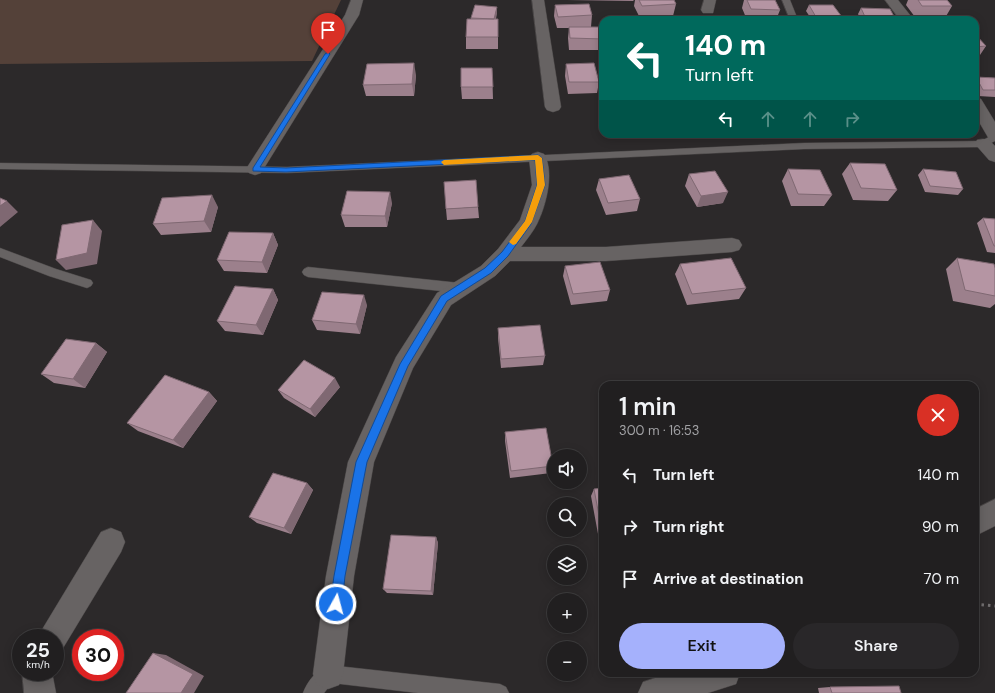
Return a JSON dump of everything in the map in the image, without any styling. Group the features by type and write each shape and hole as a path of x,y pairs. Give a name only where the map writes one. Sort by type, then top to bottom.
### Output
{"street":[{"path":"255,169 352,15 357,0"},
{"path":"538,0 553,107"},
{"path":"891,0 904,16"},
{"path":"979,111 991,138 995,156"},
{"path":"328,674 340,576 361,462 404,364 444,299 488,271 505,254 529,222 541,185 538,158"},
{"path":"505,254 606,254 732,245"},
{"path":"979,521 995,512"},
{"path":"58,629 111,542"},
{"path":"654,693 710,677"},
{"path":"38,681 40,693"}],"lane":[{"path":"786,0 792,16"},
{"path":"0,166 294,170 991,138"},
{"path":"0,252 53,273 87,283"},
{"path":"308,272 460,288"},
{"path":"312,693 328,674 500,693"}],"path":[{"path":"979,604 995,606"}],"shaded area":[{"path":"0,0 341,0 312,61 0,64"}],"building":[{"path":"639,0 674,0 676,4 642,6"},
{"path":"747,0 775,0 780,10 751,9"},
{"path":"918,0 947,0 952,6 922,6"},
{"path":"589,4 592,15 558,17 555,5"},
{"path":"475,5 497,7 494,19 471,18"},
{"path":"809,5 833,5 841,16 815,16"},
{"path":"861,8 890,9 894,16 865,16"},
{"path":"467,19 498,19 498,37 466,37"},
{"path":"569,27 599,27 599,39 570,38"},
{"path":"979,38 986,46 979,47"},
{"path":"414,63 412,84 363,85 367,64"},
{"path":"594,63 599,82 569,82 566,64"},
{"path":"461,68 492,68 493,87 461,87"},
{"path":"979,77 995,78 995,90 983,90 979,83"},
{"path":"850,163 885,164 897,190 861,188"},
{"path":"788,169 820,170 832,195 798,194"},
{"path":"923,169 956,172 963,189 930,186"},
{"path":"715,171 728,192 701,196 689,174"},
{"path":"629,175 640,199 608,203 599,179"},
{"path":"476,180 478,207 446,209 444,182"},
{"path":"347,191 390,192 385,216 341,215"},
{"path":"212,195 204,221 153,224 162,198"},
{"path":"0,198 7,201 0,206"},
{"path":"983,218 995,219 995,246 994,246"},
{"path":"93,220 87,253 56,260 62,225"},
{"path":"229,232 273,233 262,262 217,260"},
{"path":"731,258 746,288 692,294 680,264"},
{"path":"957,258 994,264 995,296 965,290"},
{"path":"600,262 610,290 573,294 565,266"},
{"path":"235,286 273,289 256,325 217,321"},
{"path":"322,292 364,295 356,324 312,320"},
{"path":"540,325 545,356 501,359 498,328"},
{"path":"66,339 96,343 73,379 41,374"},
{"path":"304,360 335,378 310,409 278,390"},
{"path":"165,375 209,392 173,440 127,423"},
{"path":"546,428 550,449 547,449 547,467 511,471 505,432"},
{"path":"273,473 307,483 284,528 249,517"},
{"path":"599,488 599,516 594,489"},
{"path":"391,535 436,537 431,591 383,589"},
{"path":"153,653 193,674 181,693 126,693"},
{"path":"899,686 901,693 832,693 830,687"}],"slow traffic":[{"path":"444,162 538,158 541,185 529,222 513,242"}],"route":[{"path":"328,54 255,169 286,170 538,158 541,185 529,222 505,254 488,271 444,299 404,364 361,462 336,604"}]}
